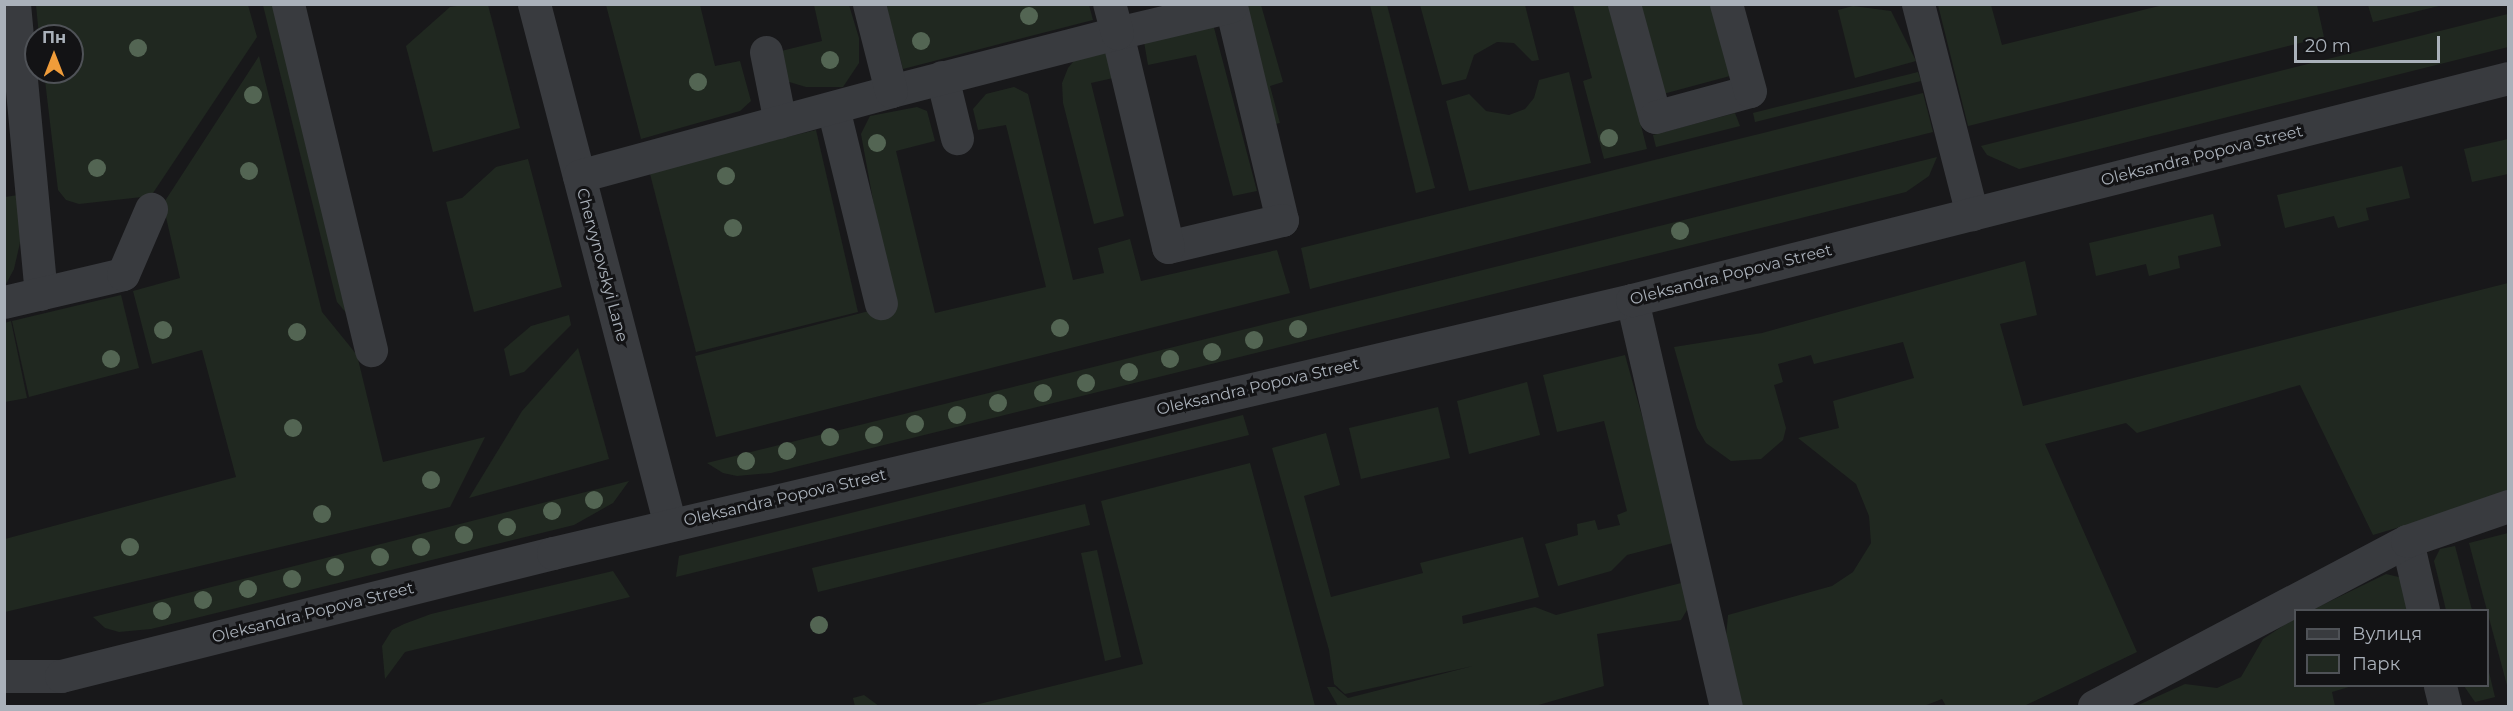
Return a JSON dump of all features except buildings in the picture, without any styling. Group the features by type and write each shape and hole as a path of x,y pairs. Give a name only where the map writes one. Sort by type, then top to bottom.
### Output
{"street":[{"path":"14,4 41,294"},
{"path":"288,4 371,350"},
{"name":"Chervynovskyi Lane","path":"534,4 670,525"},
{"path":"869,4 891,91"},
{"path":"1624,4 1655,117 1750,91 1726,4"},
{"path":"1917,4 1972,214"},
{"path":"579,176 942,77 1113,19 1231,6 1282,220 1168,247 1113,19"},
{"path":"766,52 780,122"},
{"path":"942,77 957,138"},
{"name":"Oleksandra Popova Street","path":"4,676 61,676 670,525 1632,300 2508,78"},
{"path":"833,108 881,303"},
{"path":"4,302 123,274 151,209"},
{"path":"1632,300 1726,706"},
{"path":"2094,706 2407,541 2508,506"},
{"path":"2407,541 2423,609"},
{"path":"2440,687 2445,706"}],"green space":[{"path":"2368,4 2443,5 2373,22"},
{"path":"36,5 248,5 257,37 151,196 79,204 66,200 58,190 45,84 84,84 84,24 38,24"},
{"path":"263,5 282,5 364,334 337,302"},
{"path":"488,5 520,128 433,152 406,46 450,7"},
{"path":"606,5 700,5 715,66 740,61 751,101 740,111 641,139"},
{"path":"814,5 849,5 859,38 859,63 843,87 806,87 786,81 777,52 822,41"},
{"path":"886,5 1089,5 1093,20 903,69"},
{"path":"1233,5 1261,5 1283,82 1270,86 1280,123 1265,126"},
{"path":"1370,5 1387,5 1435,188 1416,193"},
{"path":"1420,5 1525,5 1539,60 1532,61 1514,43 1497,42 1474,55 1466,79 1442,85"},
{"path":"1573,5 1610,5 1647,149 1604,159 1583,81 1592,78"},
{"path":"1641,5 1712,5 1730,76 1663,94"},
{"path":"1938,5 1991,5 2002,45 2163,5 2317,5 2324,37 1968,126"},
{"path":"1853,6 1891,11 1916,61 1855,78 1838,10"},
{"path":"2508,14 2508,47 2019,169 1987,155 1981,146"},
{"path":"1213,24 1257,191 1233,196 1196,55 1148,65 1144,42"},
{"path":"1114,47 1122,76 1091,83 1124,216 1094,224 1063,103 1062,83 1068,68 1077,57"},
{"path":"259,56 322,312 357,355 383,462 485,437 450,507 5,612 5,539 236,477 202,350 152,364 133,291 180,278 163,204"},
{"path":"1569,72 1591,163 1469,191 1446,101 1469,94 1486,111 1509,115 1525,109 1534,98 1539,80"},
{"path":"1918,72 1921,81 1755,122 1753,113"},
{"path":"1014,87 1028,94 1073,280 1104,273 1098,248 1130,239 1141,281 1277,250 1290,293 716,437 695,356 892,305 861,134 870,116 917,107 927,111 935,141 896,151 935,313 1046,287 1006,125 978,130 973,109 986,94"},
{"path":"1923,93 1933,132 1310,289 1301,248"},
{"path":"1735,113 1740,126 1656,147 1653,135"},
{"path":"816,130 858,312 696,352 649,170"},
{"path":"2508,139 2508,174 2472,182 2464,149"},
{"path":"1937,157 1929,176 1906,192 771,473 737,476 723,473 707,463"},
{"path":"528,159 562,287 474,312 446,202 462,198 496,167"},
{"path":"2402,166 2410,198 2366,208 2369,220 2338,228 2334,216 2285,228 2277,195"},
{"path":"18,195 22,234 14,269 5,286 5,197"},
{"path":"2213,214 2221,246 2178,256 2180,268 2149,276 2146,264 2096,276 2089,243"},
{"path":"2025,261 2037,315 2000,324 2023,406 2508,283 2508,495 2373,535 2300,385 2137,433 2126,423 2045,444 2137,652 2024,706 1946,706 1942,699 1924,706 1742,706 1726,637 1728,615 1832,586 1853,572 1871,543 1869,516 1856,484 1798,438 1839,428 1833,401 1914,378 1903,342 1814,364 1811,355 1778,364 1783,382 1774,385 1786,428 1783,440 1761,459 1731,461 1706,443 1697,428 1674,347 1762,333"},
{"path":"121,295 139,368 29,397 12,321"},
{"path":"569,315 571,325 524,372 510,376 504,349 531,326"},
{"path":"11,321 27,398 5,402 5,323"},
{"path":"578,348 609,459 469,498 522,411"},
{"path":"1625,355 1677,542 1627,555 1611,571 1558,586 1545,544 1578,535 1577,524 1595,520 1598,530 1620,525 1617,515 1627,511 1604,421 1557,432 1543,375"},
{"path":"1527,382 1540,435 1469,454 1457,401"},
{"path":"1438,407 1450,458 1361,479 1349,428"},
{"path":"1243,415 1249,435 676,577 679,556"},
{"path":"1326,433 1340,485 1304,496 1331,597 1423,573 1420,563 1523,537 1539,597 1462,616 1463,624 1535,607 1556,615 1689,581 1687,610 1681,620 1597,634 1604,686 1535,706 1338,706 1327,687 1335,687 1348,698 1473,666 1345,694 1334,684 1329,650 1272,448"},
{"path":"1250,463 1315,706 971,706 1143,664 1101,501"},
{"path":"629,481 613,503 574,525 151,629 119,632 105,628 93,617"},
{"path":"1085,504 1090,525 818,592 812,568"},
{"path":"2508,533 2508,689 2489,618 2489,609 2487,609 2469,543"},
{"path":"2455,546 2472,609 2446,609 2434,561 2440,549"},
{"path":"1097,550 1121,657 1105,661 1081,553"},
{"path":"613,571 630,597 405,652 385,679 382,646 392,630 404,624 431,614"},
{"path":"2386,574 2403,578 2412,609 2314,609"},
{"path":"2294,619 2294,687 2349,687 2332,692 2335,706 2136,706 2185,684 2217,688 2241,677 2263,639"},
{"path":"2489,672 2495,697 2475,702 2465,687 2489,687"},
{"path":"864,695 879,706 855,706 853,698"}]}
